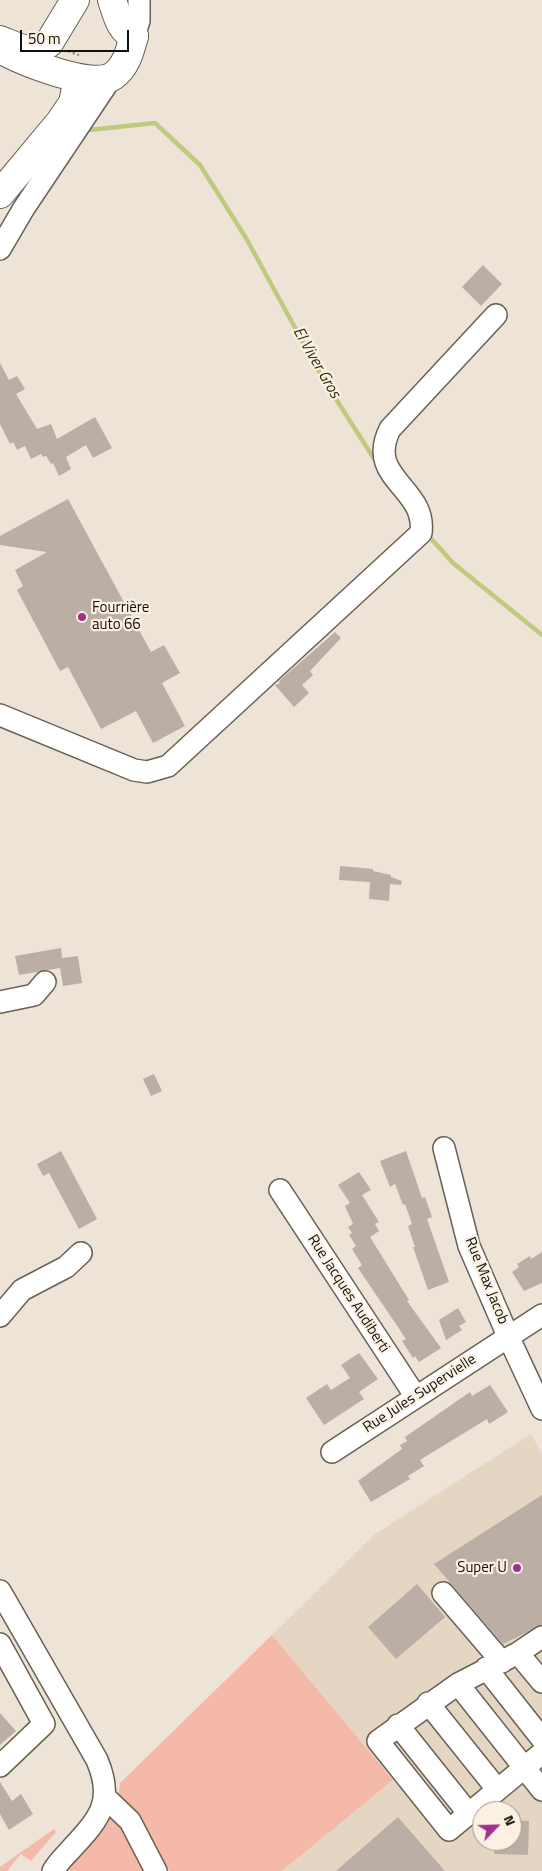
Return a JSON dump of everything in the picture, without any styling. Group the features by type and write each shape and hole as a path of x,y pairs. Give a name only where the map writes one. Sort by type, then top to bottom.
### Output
{"main road":[{"path":"0,40 29,52 44,48 75,0"},
{"path":"0,49 72,77 85,70 117,72 134,36 127,33 120,22 112,0"},
{"path":"0,29 44,48 72,77 74,103 0,194"}],"street":[{"path":"134,36 139,21 138,0"},
{"path":"0,249 24,208 117,72"},
{"path":"0,715 134,770 146,772 168,766 422,527 419,511 385,463 382,450 384,442 390,429 496,315"},
{"path":"0,1002 34,994 45,982"},
{"name":"Rue Max Jacob","path":"444,1148 470,1246 508,1336 542,1409"},
{"name":"Rue Jacques Audiberti","path":"280,1190 416,1397"},
{"path":"0,1316 22,1290 66,1267 81,1253"},
{"name":"Rue Jules Supervielle","path":"332,1452 542,1315"},
{"path":"0,1591 97,1760 105,1778 106,1798 98,1817 53,1871"},
{"path":"443,1592 502,1661 542,1740"},
{"path":"542,1637 458,1684 398,1725 469,1814 542,1753"},
{"path":"0,1644 44,1724 0,1766"},
{"path":"502,1661 542,1682"},
{"path":"458,1684 542,1790"},
{"path":"428,1704 497,1789"},
{"path":"106,1798 130,1822 156,1871"}],"shaded area":[{"path":"531,1434 542,1454 542,1871 282,1871 393,1780 272,1635 375,1534"},
{"path":"272,1635 393,1780 282,1871 169,1871 147,1837 118,1800 120,1783"},
{"path":"113,1812 145,1871 68,1871 108,1823"},
{"path":"54,1829 56,1832 31,1861 21,1854 7,1871 0,1871 0,1867"}],"building":[{"path":"483,265 502,284 481,306 462,287"},
{"path":"0,363 9,380 17,376 25,389 16,394 37,429 51,424 57,439 95,417 112,448 93,458 86,445 66,457 71,469 59,476 53,463 51,464 46,456 43,457 41,454 31,459 25,446 17,450 13,442 10,444 0,424"},
{"name":"Fourrière auto 66","path":"68,499 151,652 164,645 180,673 162,683 185,726 153,743 136,711 101,729 68,667 60,671 17,590 23,586 15,570 47,552 0,545 0,536"},
{"path":"335,632 341,638 310,671 313,675 302,685 309,693 294,707 275,685 280,683 279,681"},
{"path":"340,866 373,869 373,871 391,875 391,877 402,881 401,885 390,884 389,901 369,899 370,882 339,880"},
{"path":"61,948 62,958 78,956 82,983 63,986 60,968 19,975 15,956"},
{"path":"154,1074 162,1091 151,1096 143,1079"},
{"path":"61,1151 97,1219 79,1229 49,1173 43,1176 37,1164"},
{"path":"406,1151 422,1198 425,1197 432,1217 427,1219 449,1282 428,1290 413,1247 415,1247 408,1226 412,1224 405,1204 403,1205 395,1184 390,1187 380,1161"},
{"path":"359,1172 371,1190 362,1195 379,1222 375,1224 379,1231 370,1237 409,1300 407,1301 441,1348 419,1362 415,1356 413,1358 402,1341 406,1339 358,1268 362,1265 352,1249 356,1246 349,1235 352,1233 348,1227 353,1224 345,1206 350,1203 338,1185"},
{"path":"542,1252 542,1283 524,1291 512,1272 519,1267 517,1264 530,1256 531,1259"},
{"path":"458,1308 466,1322 459,1326 462,1330 446,1340 439,1320"},
{"path":"359,1353 378,1379 359,1392 364,1399 324,1425 306,1398 327,1384 331,1390 350,1378 341,1365"},
{"path":"490,1385 508,1412 489,1424 487,1419 420,1460 424,1466 408,1476 410,1479 371,1502 358,1481 402,1449 400,1445 407,1441 405,1437 470,1392 472,1396"},
{"path":"542,1495 542,1625 503,1644 434,1564"},
{"path":"417,1584 445,1617 396,1659 368,1627"},
{"path":"0,1713 16,1731 0,1745"},
{"path":"0,1782 12,1801 21,1794 33,1814 9,1830 0,1814"},
{"path":"398,1817 445,1871 336,1871"},
{"path":"522,1821 529,1821 528,1855 494,1854 494,1851 522,1851"}],"waterway":[{"name":"El Viver Gros","path":"89,130 155,123 200,165 246,238 322,377 378,465"},
{"name":"El Viver Gros","path":"427,534 453,563 542,635"}],"place":[{"name":"Fourrière auto 66","path":"82,617"},
{"name":"Super U","path":"517,1568"}]}
